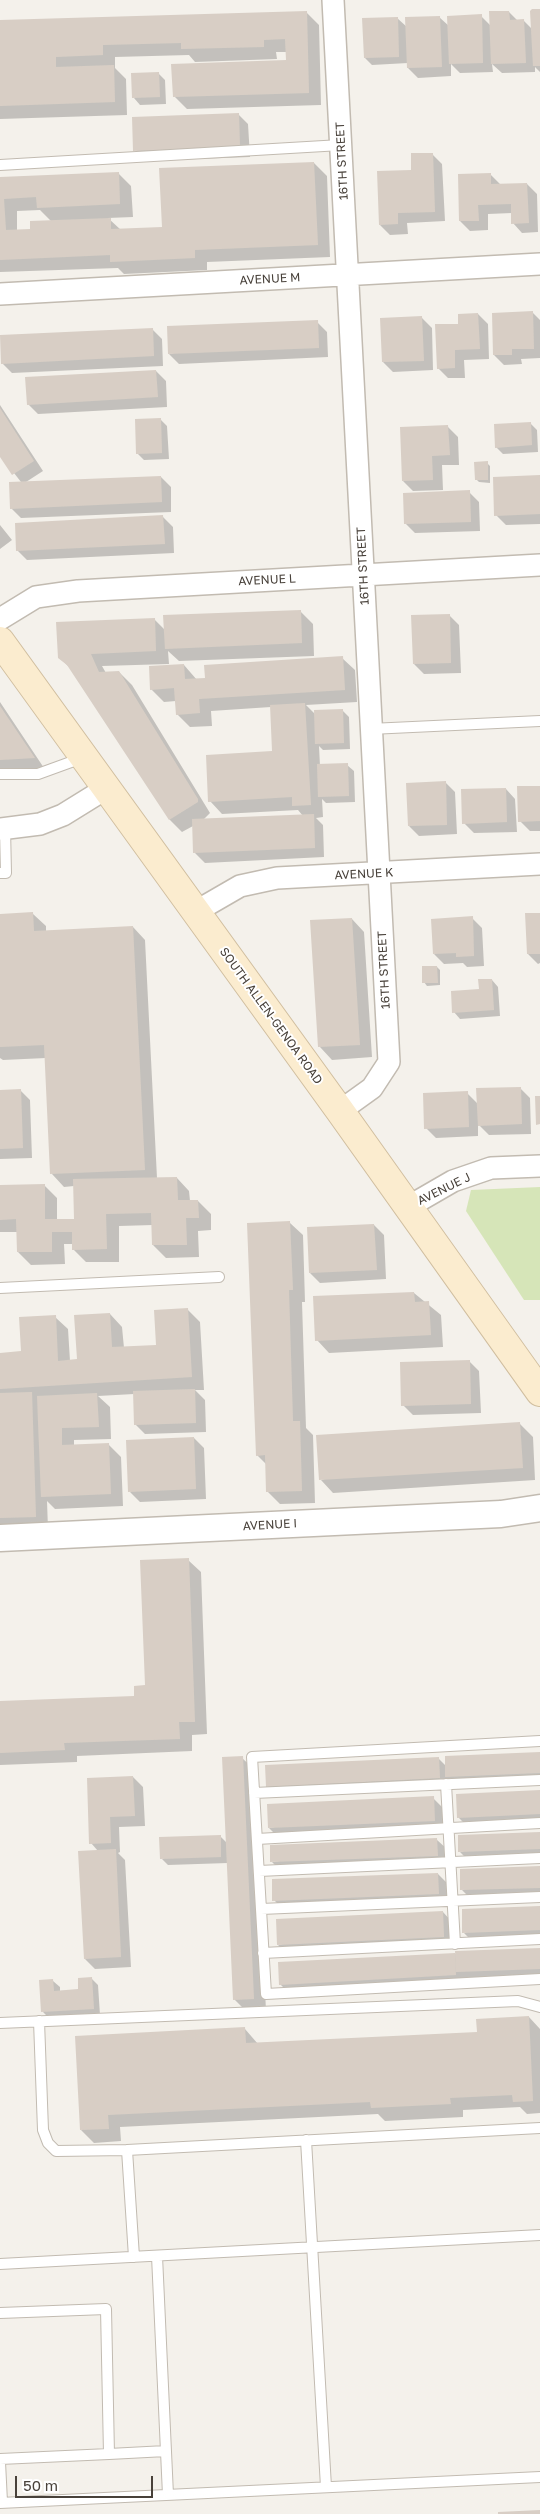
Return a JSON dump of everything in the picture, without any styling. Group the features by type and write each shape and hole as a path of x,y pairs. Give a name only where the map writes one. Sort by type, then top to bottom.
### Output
{"main road":[{"name":"SOUTH ALLEN-GENOA ROAD","path":"0,642 340,1111 540,1392"}],"street":[{"name":"16TH STREET","path":"333,0 389,1062 372,1088 340,1111"},
{"name":"AVENUE M","path":"0,294 540,264"},
{"name":"AVENUE L","path":"0,619 36,597 78,591 540,565"},
{"path":"2,828 40,824 63,815 105,789"},
{"name":"AVENUE K","path":"196,912 240,886 277,878 540,864"},
{"name":"AVENUE J","path":"408,1207 453,1181 491,1168 540,1166"},
{"name":"AVENUE I","path":"0,1538 501,1514 540,1508"}],"lane":[{"path":"0,165 341,145"},
{"path":"370,729 540,721"},
{"path":"0,774 38,774 83,758"},
{"path":"0,873 6,873 2,828"},
{"path":"0,1288 219,1277"},
{"path":"540,1741 252,1757 266,1994 540,1979"},
{"path":"254,1793 540,1780"},
{"path":"446,1784 455,1944"},
{"path":"257,1839 540,1824"},
{"path":"259,1871 540,1858"},
{"path":"261,1910 540,1897"},
{"path":"263,1954 540,1939"},
{"path":"0,2023 518,2001 540,2007"},
{"path":"39,2022 43,2130 48,2143 56,2151 127,2150 540,2128"},
{"path":"306,2140 326,2487"},
{"path":"127,2150 134,2257"},
{"path":"0,2264 540,2235"},
{"path":"157,2256 168,2495"},
{"path":"0,2313 106,2309 109,2454"},
{"path":"166,2452 0,2460 1,2502 540,2476"}],"green space":[{"path":"540,1187 540,1300 524,1300 466,1211 471,1190"}],"building":[{"path":"532,9 540,9 540,66 533,66 530,11"},
{"path":"307,11 309,93 173,97 171,64 286,60 285,39 264,40 264,47 181,49 181,43 103,45 103,55 56,57 56,67 114,65 115,102 0,106 0,20"},
{"path":"489,11 509,11 510,20 524,19 526,63 491,64"},
{"path":"482,14 483,63 449,64 447,16"},
{"path":"440,16 442,67 407,68 405,17"},
{"path":"398,17 399,57 364,58 362,18"},
{"path":"159,72 160,97 132,98 131,73"},
{"path":"239,113 240,147 133,151 132,117"},
{"path":"411,153 433,153 435,212 398,213 398,224 379,225 377,171 411,170"},
{"path":"314,162 318,245 195,250 195,258 110,262 110,255 0,260 0,177 119,172 120,204 37,208 36,197 4,199 6,230 30,229 30,221 111,218 111,229 162,227 159,168"},
{"path":"491,173 491,184 527,183 529,223 511,224 511,204 478,205 479,221 459,221 458,174"},
{"path":"533,311 534,349 512,349 512,355 493,355 492,313"},
{"path":"478,313 480,349 455,350 455,368 437,369 435,324 458,324 458,314"},
{"path":"422,316 424,361 382,362 380,318"},
{"path":"318,320 319,348 168,354 167,326"},
{"path":"153,328 154,356 1,364 0,335"},
{"path":"156,370 158,397 27,405 25,377"},
{"path":"0,408 34,461 12,475 0,457"},
{"path":"161,418 162,453 136,454 135,419"},
{"path":"531,422 532,445 495,448 494,424"},
{"path":"448,425 450,455 432,456 433,480 402,481 400,427"},
{"path":"488,461 488,480 475,480 474,462"},
{"path":"540,475 540,514 494,516 493,477"},
{"path":"161,476 162,502 10,509 9,482"},
{"path":"470,490 471,522 404,524 403,493"},
{"path":"163,515 165,544 16,551 15,523"},
{"path":"301,610 302,643 165,649 163,615"},
{"path":"450,614 451,663 413,664 411,615"},
{"path":"155,618 156,651 91,654 99,672 119,671 198,799 198,802 169,820 67,665 58,658 56,622"},
{"path":"343,656 345,690 199,699 200,713 176,715 174,688 150,690 149,666 184,664 185,679 205,678 204,665"},
{"path":"305,703 311,805 292,806 292,797 208,802 206,755 272,751 270,705"},
{"path":"0,706 35,758 0,760"},
{"path":"343,709 344,743 315,744 314,710"},
{"path":"348,763 349,796 318,797 317,764"},
{"path":"446,781 447,825 408,826 406,783"},
{"path":"517,786 540,786 540,821 518,822"},
{"path":"506,788 507,822 462,824 461,789"},
{"path":"314,814 315,848 193,853 192,819"},
{"path":"33,912 34,931 133,926 145,1170 50,1174 44,1045 0,1047 0,914"},
{"path":"525,913 540,913 540,954 527,954"},
{"path":"473,916 474,956 456,957 456,953 433,954 431,919"},
{"path":"352,918 360,1045 318,1047 310,920"},
{"path":"422,966 437,966 438,983 422,983"},
{"path":"478,979 492,979 494,1010 452,1013 451,991 479,989"},
{"path":"521,1087 522,1124 478,1126 476,1088"},
{"path":"21,1089 23,1148 0,1149 0,1090"},
{"path":"468,1091 469,1127 424,1129 423,1093"},
{"path":"535,1096 540,1096 540,1124 536,1125"},
{"path":"177,1177 178,1200 198,1200 199,1218 186,1218 187,1245 152,1245 151,1213 106,1214 107,1249 72,1250 72,1232 52,1232 52,1252 17,1252 16,1219 0,1220 0,1185 45,1184 45,1219 74,1219 73,1179"},
{"path":"290,1221 293,1290 289,1290 293,1421 300,1421 302,1491 266,1492 265,1455 256,1456 247,1223"},
{"path":"374,1224 377,1270 309,1273 307,1227"},
{"path":"414,1292 415,1302 429,1301 431,1335 315,1341 313,1296"},
{"path":"188,1308 192,1377 0,1389 0,1353 21,1351 19,1317 56,1315 58,1361 77,1359 74,1315 110,1313 112,1347 156,1345 154,1310"},
{"path":"470,1360 471,1404 401,1406 400,1362"},
{"path":"195,1389 196,1423 134,1425 133,1391"},
{"path":"32,1392 36,1517 0,1518 0,1393"},
{"path":"97,1393 99,1427 62,1428 62,1445 109,1443 111,1494 41,1497 37,1396"},
{"path":"520,1422 523,1468 319,1480 316,1435"},
{"path":"194,1437 196,1489 128,1492 126,1440"},
{"path":"189,1558 195,1722 179,1722 180,1739 64,1743 65,1750 0,1753 0,1701 134,1696 134,1686 145,1685 140,1560"},
{"path":"540,1752 540,1773 445,1777 445,1756"},
{"path":"243,1756 254,1999 233,2000 222,1757"},
{"path":"439,1757 440,1778 266,1787 265,1765"},
{"path":"133,1776 135,1816 110,1817 111,1843 89,1844 87,1778"},
{"path":"540,1790 540,1814 457,1818 456,1794"},
{"path":"434,1796 435,1821 268,1828 267,1804"},
{"path":"540,1832 540,1849 458,1852 458,1835"},
{"path":"221,1835 221,1857 160,1859 159,1837"},
{"path":"437,1838 438,1856 270,1862 270,1845"},
{"path":"116,1849 121,1957 84,1959 78,1851"},
{"path":"540,1866 540,1888 460,1890 460,1869"},
{"path":"438,1873 439,1894 272,1901 272,1879"},
{"path":"540,1906 540,1930 462,1933 462,1909"},
{"path":"443,1911 444,1937 277,1945 276,1919"},
{"path":"540,1948 540,1969 456,1972 455,1951"},
{"path":"455,1953 456,1975 279,1985 278,1962"},
{"path":"92,1977 94,2009 41,2012 39,1980 53,1979 54,1991 78,1989 78,1978"},
{"path":"529,2016 533,2101 513,2102 512,2095 450,2098 451,2104 371,2108 370,2102 108,2115 109,2129 80,2130 75,2036 245,2027 246,2043 477,2032 476,2019"},
{"path":"540,2510 540,2514 498,2514 498,2512"}]}
